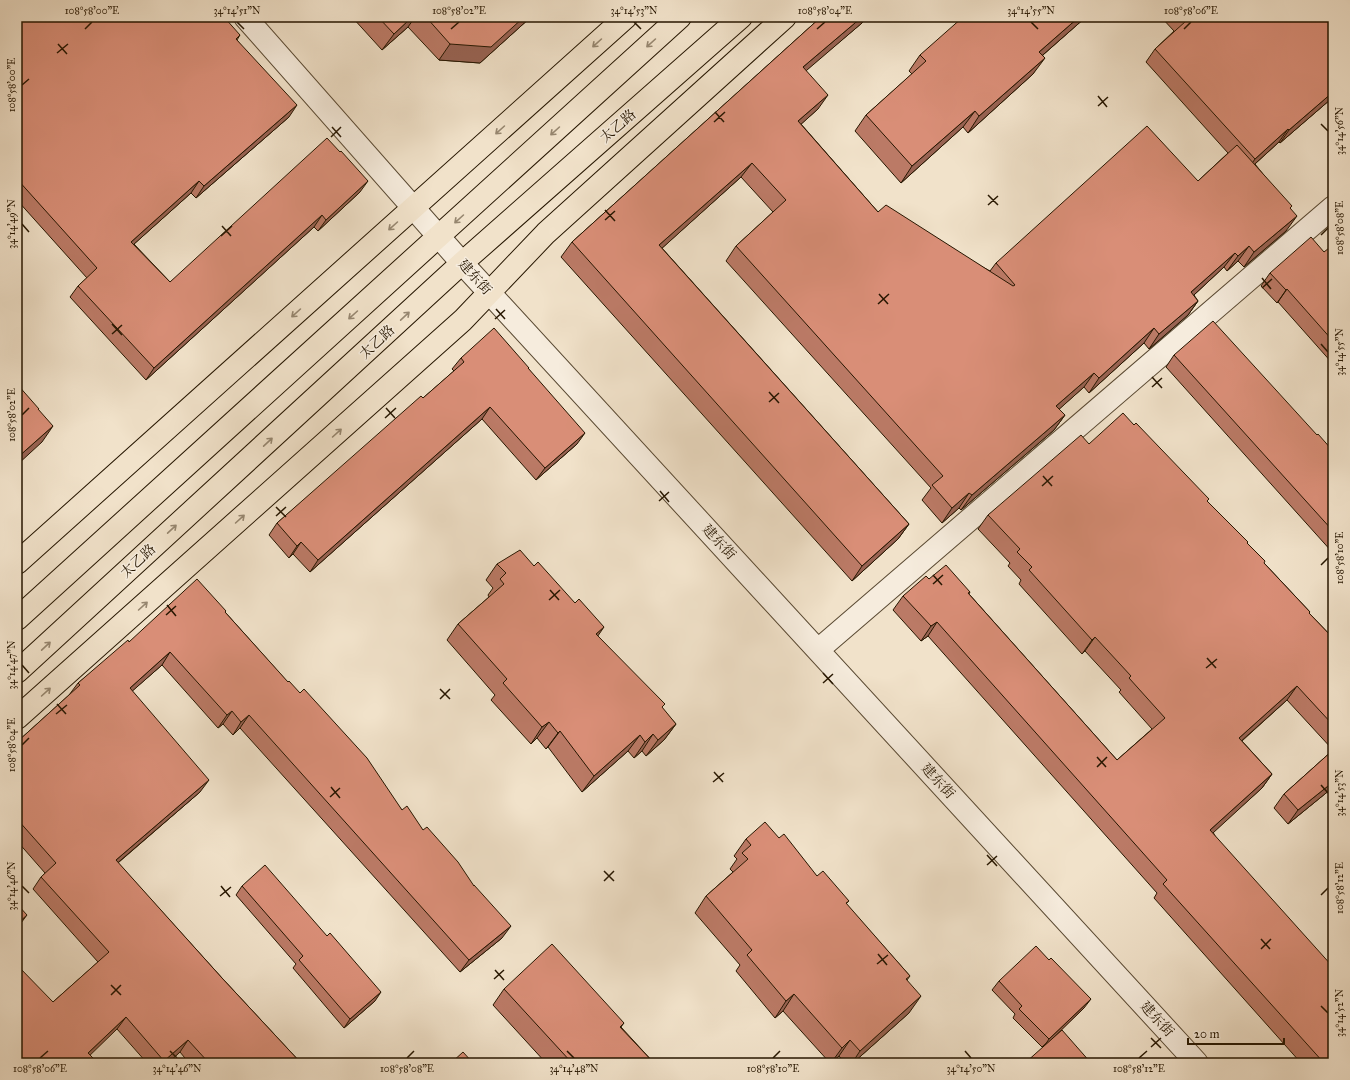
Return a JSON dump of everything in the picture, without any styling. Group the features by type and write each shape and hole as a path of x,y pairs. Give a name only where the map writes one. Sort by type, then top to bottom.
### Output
{"main road":[{"path":"17,563 626,17"},
{"path":"17,619 680,17"},
{"name":"太乙路","path":"17,672 462,263 741,17"},
{"path":"17,718 463,320 546,233 786,17"}],"street":[{"name":"建东街","path":"245,17 489,293 1197,1063"},
{"path":"818,650 1333,206"}],"building":[{"path":"17,17 224,17 240,35 236,39 297,105 204,186 199,181 131,242 170,282 327,138 368,181 326,220 322,215 154,368 78,286 97,268 17,179"},
{"path":"378,17 412,17 394,34"},
{"path":"426,17 524,17 491,47 450,44"},
{"path":"821,17 862,17 803,67 828,95 798,121 878,212 886,205 1013,286 1015,285 996,263 1147,126 1198,181 1237,145 1292,206 1290,208 1297,216 1254,252 1249,246 1238,256 1235,253 1191,292 1198,301 1159,334 1154,328 1099,378 1094,373 1056,406 1065,415 972,495 969,493 952,508 932,485 943,476 736,246 786,200 752,163 659,245 909,524 862,566 572,242"},
{"path":"963,17 1079,17 1039,52 1045,58 979,116 975,111 912,166 866,115 926,61 920,55"},
{"path":"1182,17 1333,17 1333,92 1289,130 1288,129 1255,159 1155,49 1186,21"},
{"path":"1311,237 1324,252 1329,248 1333,253 1333,341 1287,289 1286,290 1270,273"},
{"path":"1213,321 1333,451 1333,531 1174,355"},
{"path":"494,328 585,433 545,468 490,407 318,560 301,542 297,546 277,523 421,396 423,398 464,362 461,358"},
{"path":"17,384 53,426 17,458"},
{"path":"1123,413 1134,425 1136,423 1209,499 1207,501 1248,542 1247,543 1265,561 1264,563 1333,638 1333,725 1297,686 1239,738 1272,774 1210,830 1333,967 1333,1063 1324,1063 1163,884 1167,880 937,622 931,626 903,596 926,576 929,579 946,565 970,592 968,593 1117,760 1165,718 1129,678 1131,676 1095,637 1092,640 1029,570 1032,567 1017,552 1020,549 988,515 1081,435 1089,444"},
{"path":"520,550 534,566 538,562 575,603 579,599 604,627 596,634 665,704 662,707 676,724 658,740 653,734 645,742 640,735 594,776 560,731 558,733 549,722 542,727 503,683 507,679 458,624 504,584 500,579 506,573 497,564"},
{"path":"197,579 288,682 289,681 300,693 304,689 367,758 402,810 407,806 423,830 427,827 458,862 474,886 511,926 469,960 249,715 241,722 232,711 227,715 170,652 130,688 209,780 116,860 301,1063 209,1063 188,1040 164,1061 126,1017 88,1053 98,1063 17,1063 17,965 53,1002 109,952 41,877 56,863 17,819 17,742 80,685 78,683 128,640 129,642"},
{"path":"1333,750 1333,782 1298,810 1284,794"},
{"path":"765,822 779,838 784,834 817,876 823,871 849,901 846,903 910,976 906,979 921,996 860,1051 850,1040 842,1048 794,994 786,1001 747,955 752,950 706,896 748,859 742,853 751,845 746,839"},
{"path":"265,865 327,936 330,933 381,992 350,1019 299,960 303,956 242,886"},
{"path":"17,904 27,915 17,924"},
{"path":"552,944 624,1023 620,1027 654,1063 572,1063 504,989"},
{"path":"1036,946 1049,960 1051,958 1091,999 1049,1039 1019,1009 1022,1006 999,981"},
{"path":"1062,1030 1091,1063 1025,1063"},
{"path":"463,1052 473,1063 451,1063"}]}
